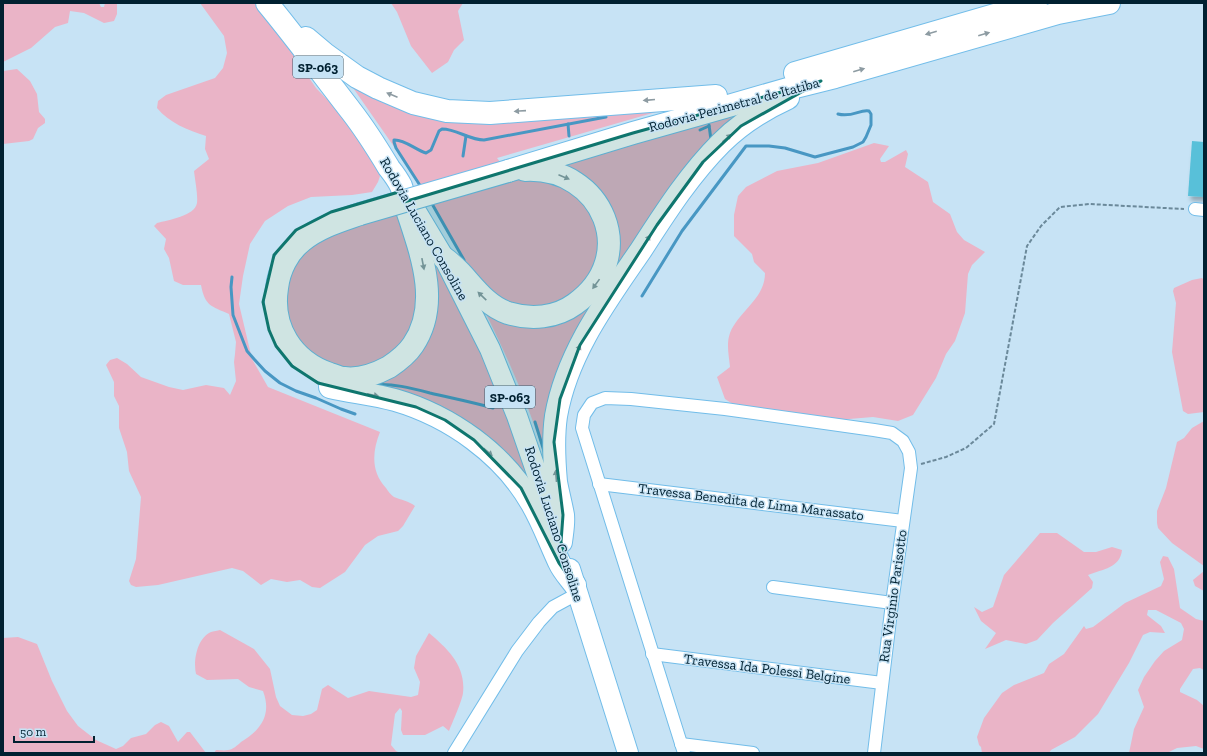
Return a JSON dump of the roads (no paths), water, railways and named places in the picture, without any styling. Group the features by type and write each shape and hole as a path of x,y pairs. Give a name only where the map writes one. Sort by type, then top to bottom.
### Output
{"highway":[{"name":"Rodovia Luciano Consoline","path":"267,3 302,46 367,133 401,186"},
{"path":"274,3 312,43 357,77 395,96 447,111 490,113 716,96"},
{"name":"Rodovia Perimetral de Itatiba","path":"507,168 568,142 677,110 716,96 1036,3"},
{"name":"Rodovia Perimetral de Itatiba","path":"357,209 633,133 796,86 821,81 1058,13 1109,3"},
{"path":"561,542 563,515 559,502 556,481 554,430 565,382 588,331 674,200 703,162 722,142 741,126 764,111 821,81"},
{"path":"444,258 456,268 491,304 508,313 531,317 550,315 566,310 586,296 597,283 602,275 607,261 608,236 604,216 592,197 578,184 564,176 548,171 507,168"},
{"path":"357,209 310,235 290,253 283,266 278,281 275,300 280,328 296,354 320,371 344,378 369,375 394,364 412,346 424,321 427,304 427,290 424,263 419,243 405,204 401,186"},
{"path":"357,209 321,215 303,224 289,236 274,255 266,280 264,311 268,330 276,346 292,366 318,383 416,407 444,420 474,440 510,473 532,504 559,563 576,589"}],"main road":[{"name":"Rodovia Luciano Consoline","path":"401,186 444,258 500,372 530,450 561,542 628,753"}],"street":[{"name":"Rua Virginio Parisotto","path":"599,484 582,428 584,415 592,403 605,398 631,398 826,423 892,433 903,441 909,452 910,468 874,753"},
{"path":"599,484 682,748 753,753"},
{"name":"Travessa Benedita de Lima Marassato","path":"599,484 903,521"},
{"path":"773,587 892,603"},
{"path":"454,753 517,651 539,622 553,607 576,589"},
{"name":"Travessa Ida Polessi Belgine","path":"652,654 882,683"}],"waterway":[{"path":"642,296 682,231 746,146 785,148 815,157 853,147 863,142 871,125 871,114 869,111 862,111 847,115 838,114"},
{"path":"421,187 396,148 394,140 402,141 426,153 431,150 439,131 442,129 447,129 479,140 484,140 606,117"},
{"path":"568,124 569,136"},
{"path":"709,125 711,140"},
{"path":"700,130 709,126"},
{"path":"463,156 466,136"},
{"path":"431,202 464,260"},
{"path":"232,277 231,287 233,315 247,351 254,359 265,371 280,383 296,391 355,414"},
{"path":"373,385 402,386 493,408"},
{"path":"535,422 544,451"}]}
